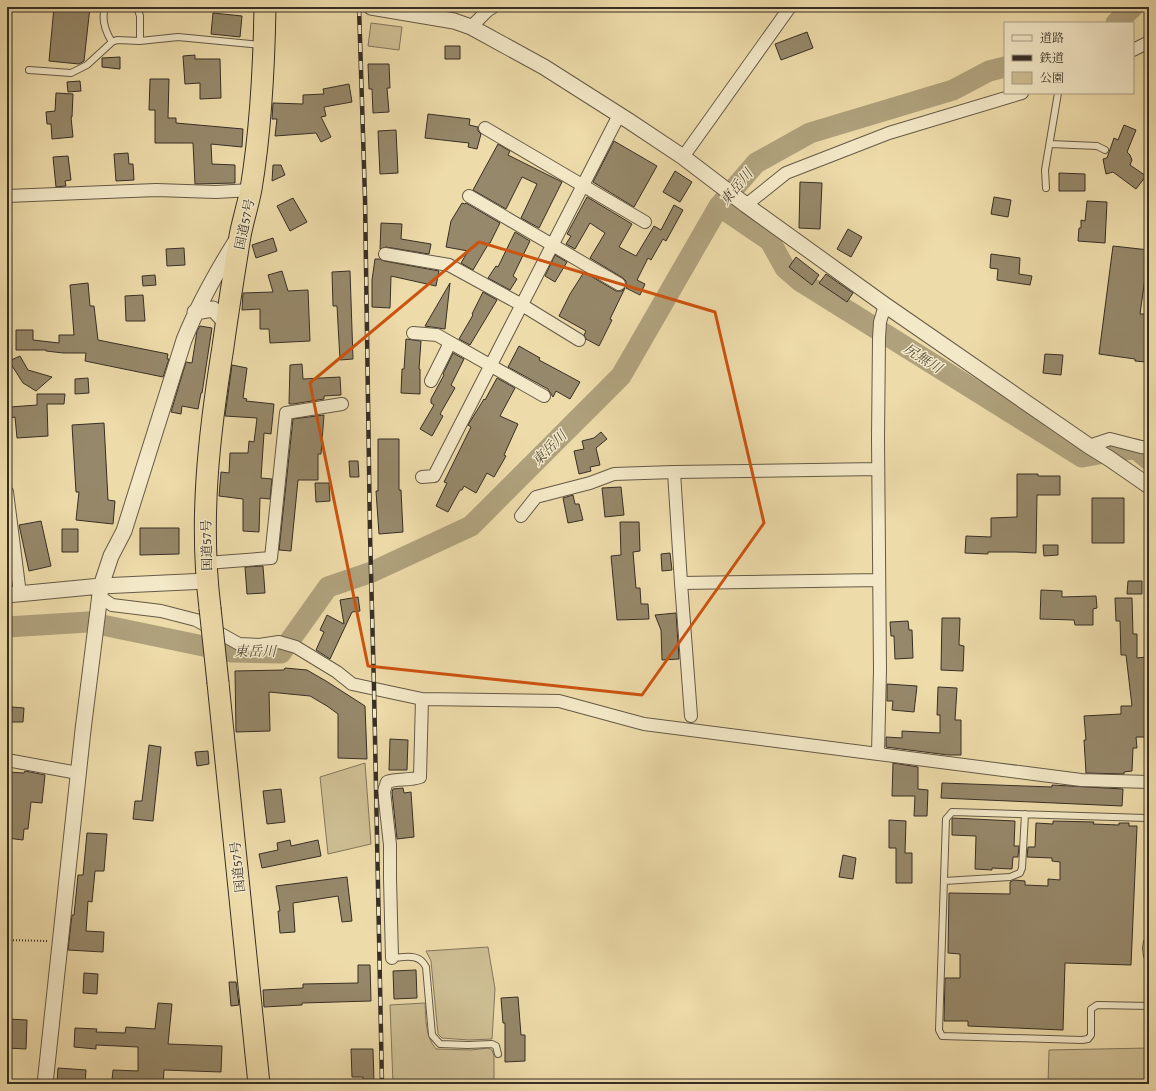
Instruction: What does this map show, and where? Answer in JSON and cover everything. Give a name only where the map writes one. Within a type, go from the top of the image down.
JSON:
[{"type":"highway","name":"国道57号","points":[[260,1084],[206,572],[206,491],[212,415],[241,234],[251,190],[257,150],[265,7]]},
{"type":"street","points":[[370,7],[454,21],[471,27],[544,67],[683,157],[744,203],[885,304],[1091,448],[1110,459],[1149,486]]},
{"type":"street","points":[[471,27],[487,10],[493,7]]},
{"type":"street","points":[[683,157],[790,7]]},
{"type":"street","points":[[1134,50],[1149,42]]},
{"type":"street","points":[[744,203],[786,173],[889,133],[1019,94]]},
{"type":"street","points":[[422,477],[434,476],[619,115]]},
{"type":"street","points":[[485,128],[583,184],[645,222]]},
{"type":"street","points":[[7,196],[156,190],[216,192],[251,190]]},
{"type":"street","points":[[469,196],[619,284]]},
{"type":"street","points":[[45,1084],[78,772],[100,596],[111,556],[124,531],[184,340],[195,312],[213,279],[241,234]]},
{"type":"street","points":[[385,254],[450,265],[522,305],[580,340]]},
{"type":"street","points":[[878,754],[879,338],[880,322],[885,304]]},
{"type":"street","points":[[195,312],[214,309],[226,323]]},
{"type":"street","points":[[413,333],[437,335],[544,396]]},
{"type":"street","points":[[431,381],[450,343]]},
{"type":"street","points":[[7,496],[14,594],[100,596],[271,558],[286,413],[342,404]]},
{"type":"street","points":[[1091,448],[1110,439],[1149,448]]},
{"type":"street","points":[[521,516],[536,497],[590,483],[614,474],[878,469]]},
{"type":"street","points":[[674,472],[691,716]]},
{"type":"street","points":[[681,583],[879,580]]},
{"type":"street","points":[[100,596],[112,605],[161,611],[196,620],[239,644],[259,645],[279,642],[296,647],[337,672],[352,684],[422,699],[559,701],[644,724],[1081,780],[1149,782]]},
{"type":"street","points":[[392,958],[390,845],[384,791],[387,782],[393,779],[420,777],[422,699]]},
{"type":"street","points":[[7,760],[78,772]]},
{"type":"lane","points":[[105,7],[105,31],[112,42]]},
{"type":"lane","points":[[137,7],[140,16],[140,40]]},
{"type":"lane","points":[[29,70],[71,73],[86,66],[112,42],[117,40],[178,37],[264,45]]},
{"type":"lane","points":[[1046,188],[1045,170],[1058,94]]},
{"type":"lane","points":[[1050,144],[1097,146],[1105,150]]},
{"type":"lane","points":[[1149,819],[952,812],[946,819],[939,1030],[942,1036],[1082,1040],[1088,1039],[1091,1035],[1091,1009],[1097,1005],[1149,1006]]},
{"type":"lane","points":[[944,881],[1010,877],[1020,873],[1022,868],[1025,814]]},
{"type":"lane","points":[[1149,940],[1146,948],[1147,956],[1149,957]]},
{"type":"lane","points":[[392,958],[418,957],[423,960],[426,967],[432,1035],[440,1044],[492,1044],[496,1046],[498,1054]]},
{"type":"path","points":[[7,940],[60,941]]},
{"type":"highlighted area","points":[[479,242],[715,312],[764,523],[642,695],[368,666],[310,383]]},
{"type":"green space","points":[[371,23],[402,27],[399,50],[368,46]]},
{"type":"green space","points":[[365,763],[371,844],[328,854],[320,777]]},
{"type":"green space","points":[[488,947],[495,989],[492,1039],[469,1040],[442,1038],[438,1034],[431,961],[426,951]]},
{"type":"green space","points":[[425,1003],[428,1033],[432,1044],[436,1049],[471,1050],[488,1048],[492,1050],[494,1056],[494,1084],[393,1084],[390,1005]]},
{"type":"green space","points":[[1149,1048],[1149,1084],[1048,1084],[1049,1050]]},
{"type":"building","points":[[54,7],[90,7],[84,61],[79,64],[49,61]]},
{"type":"building","points":[[213,13],[242,16],[240,37],[211,34]]},
{"type":"building","points":[[807,32],[813,48],[781,60],[775,44]]},
{"type":"building","points":[[445,46],[460,46],[460,59],[445,59]]},
{"type":"building","points":[[195,55],[195,59],[220,59],[221,98],[200,99],[200,83],[185,84],[183,56]]},
{"type":"building","points":[[120,57],[120,69],[102,67],[102,58]]},
{"type":"building","points":[[368,64],[389,64],[390,88],[387,88],[389,112],[373,113],[372,89],[369,89]]},
{"type":"building","points":[[150,79],[169,79],[168,118],[176,118],[176,123],[243,129],[242,147],[211,144],[212,164],[235,165],[235,183],[195,184],[193,143],[155,143],[155,110],[149,110]]},
{"type":"building","points":[[80,81],[81,91],[68,92],[67,82]]},
{"type":"building","points":[[349,84],[352,102],[324,107],[326,116],[321,117],[331,137],[321,142],[316,133],[275,136],[277,119],[272,119],[273,103],[303,104],[303,95],[324,94],[323,89]]},
{"type":"building","points":[[56,93],[73,94],[71,117],[73,137],[52,139],[51,124],[47,124],[46,112],[55,111]]},
{"type":"building","points":[[428,114],[470,119],[469,125],[478,127],[478,131],[481,134],[477,149],[468,147],[469,143],[425,138]]},
{"type":"building","points":[[1124,125],[1136,130],[1127,152],[1132,160],[1130,165],[1146,176],[1136,189],[1113,172],[1106,174],[1103,159],[1107,158],[1114,138],[1118,140]]},
{"type":"building","points":[[396,130],[398,173],[380,174],[378,131]]},
{"type":"building","points":[[614,141],[657,166],[634,207],[593,182]]},
{"type":"building","points":[[498,144],[510,151],[508,155],[562,182],[539,228],[521,218],[537,184],[522,177],[506,209],[473,190]]},
{"type":"building","points":[[128,153],[129,164],[133,164],[134,180],[116,181],[114,154]]},
{"type":"building","points":[[68,156],[71,180],[65,181],[66,186],[56,187],[53,157]]},
{"type":"building","points":[[273,165],[281,165],[285,175],[272,181]]},
{"type":"building","points":[[675,171],[692,182],[680,202],[663,192]]},
{"type":"building","points":[[1059,173],[1085,174],[1085,191],[1059,191]]},
{"type":"building","points":[[800,182],[822,183],[820,229],[799,228]]},
{"type":"building","points":[[587,197],[632,224],[619,247],[636,256],[654,226],[661,230],[674,205],[683,210],[666,241],[663,239],[651,260],[648,258],[637,280],[645,284],[640,295],[626,288],[626,281],[623,278],[590,258],[605,233],[590,223],[575,249],[566,244],[571,236],[567,234]]},
{"type":"building","points":[[994,197],[1011,200],[1008,217],[991,214]]},
{"type":"building","points":[[293,198],[307,222],[290,231],[277,206]]},
{"type":"building","points":[[1087,201],[1107,202],[1105,243],[1078,241],[1081,220],[1085,221]]},
{"type":"building","points":[[462,203],[466,203],[500,223],[490,243],[473,270],[461,263],[468,251],[446,247],[451,221]]},
{"type":"building","points":[[381,223],[402,224],[401,239],[431,244],[429,254],[386,247],[380,249]]},
{"type":"building","points":[[848,229],[862,237],[851,257],[837,249]]},
{"type":"building","points":[[515,232],[530,241],[513,276],[517,279],[510,290],[488,278],[496,266],[498,267]]},
{"type":"building","points":[[273,238],[277,251],[256,258],[252,245]]},
{"type":"building","points":[[1113,246],[1149,250],[1140,314],[1149,314],[1149,351],[1146,362],[1099,354]]},
{"type":"building","points":[[184,248],[185,265],[167,266],[166,249]]},
{"type":"building","points":[[991,254],[1020,258],[1019,274],[1032,276],[1030,285],[997,280],[998,269],[990,268]]},
{"type":"building","points":[[555,255],[567,262],[555,282],[545,276]]},
{"type":"building","points":[[796,257],[819,275],[812,285],[789,267]]},
{"type":"building","points":[[375,259],[439,271],[436,286],[391,276],[390,308],[372,307],[372,280]]},
{"type":"building","points":[[282,271],[288,291],[308,290],[310,341],[270,343],[269,329],[260,329],[260,309],[242,310],[243,293],[273,292],[268,275]]},
{"type":"building","points":[[350,271],[353,359],[340,360],[337,306],[333,306],[332,272]]},
{"type":"building","points":[[584,272],[616,291],[622,291],[625,288],[610,319],[612,320],[599,346],[586,339],[584,335],[586,331],[559,316],[570,294]]},
{"type":"building","points":[[826,274],[853,293],[847,302],[819,283]]},
{"type":"building","points":[[155,275],[156,285],[143,286],[142,276]]},
{"type":"building","points":[[88,283],[90,306],[94,306],[98,340],[168,354],[167,359],[169,359],[163,377],[85,361],[86,353],[63,353],[46,350],[16,350],[16,330],[33,330],[33,340],[59,343],[59,335],[74,335],[70,285]]},
{"type":"building","points":[[450,283],[445,329],[425,326]]},
{"type":"building","points":[[483,292],[497,300],[470,345],[459,339],[473,315],[472,314]]},
{"type":"building","points":[[143,295],[145,321],[126,321],[125,296]]},
{"type":"building","points":[[200,326],[212,328],[202,393],[198,409],[182,406],[181,414],[171,412],[186,362],[192,363],[197,331]]},
{"type":"building","points":[[406,339],[421,341],[419,369],[420,394],[401,393],[402,369],[404,369]]},
{"type":"building","points":[[519,346],[540,358],[539,360],[580,382],[570,399],[556,391],[553,397],[548,389],[508,367]]},
{"type":"building","points":[[453,353],[464,359],[451,385],[455,388],[440,414],[443,416],[432,436],[420,429],[434,405],[431,403],[431,399],[444,375],[443,374]]},
{"type":"building","points":[[1045,354],[1063,355],[1061,375],[1043,373]]},
{"type":"building","points":[[20,356],[28,370],[52,377],[36,391],[23,383],[9,361]]},
{"type":"building","points":[[302,364],[303,379],[340,377],[341,395],[324,396],[324,399],[289,404],[290,365]]},
{"type":"building","points":[[232,365],[247,368],[243,398],[247,399],[246,401],[274,404],[271,434],[264,433],[261,478],[272,479],[270,499],[260,498],[259,532],[243,531],[243,499],[219,496],[221,472],[229,473],[230,453],[248,453],[249,441],[254,442],[257,418],[225,416]]},
{"type":"building","points":[[88,378],[89,393],[75,394],[75,379]]},
{"type":"building","points":[[497,378],[515,388],[500,416],[518,424],[504,455],[506,456],[494,477],[487,473],[476,493],[464,486],[462,490],[460,490],[448,512],[436,506],[447,483],[444,482],[471,427],[468,425],[484,399],[485,400]]},
{"type":"building","points":[[37,394],[65,394],[64,404],[47,404],[48,436],[17,438],[15,417],[11,418],[10,407],[37,405]]},
{"type":"building","points":[[324,415],[321,454],[318,454],[318,480],[298,480],[291,551],[279,550],[293,419]]},
{"type":"building","points":[[104,423],[108,500],[115,501],[113,524],[76,520],[79,492],[76,492],[72,425]]},
{"type":"building","points":[[601,432],[607,439],[596,448],[600,465],[590,467],[591,471],[579,474],[574,451],[584,449],[582,441],[594,438]]},
{"type":"building","points":[[378,439],[399,439],[399,490],[401,490],[403,532],[379,534],[376,491],[378,491]]},
{"type":"building","points":[[349,461],[358,461],[359,477],[350,477]]},
{"type":"building","points":[[1017,474],[1060,476],[1060,495],[1037,495],[1036,553],[965,553],[966,536],[991,537],[991,518],[1017,517]]},
{"type":"building","points":[[315,483],[329,483],[330,501],[316,502]]},
{"type":"building","points":[[621,487],[624,515],[605,517],[602,488]]},
{"type":"building","points":[[573,495],[575,504],[579,504],[583,520],[568,523],[563,498]]},
{"type":"building","points":[[1092,498],[1124,498],[1124,543],[1092,543]]},
{"type":"building","points":[[41,521],[51,566],[29,571],[19,525]]},
{"type":"building","points":[[620,522],[639,522],[640,551],[633,552],[636,588],[640,588],[641,604],[648,604],[649,619],[617,620],[611,556],[621,555]]},
{"type":"building","points":[[140,528],[179,528],[179,554],[140,555]]},
{"type":"building","points":[[62,529],[78,529],[78,552],[62,552]]},
{"type":"building","points":[[1043,545],[1058,545],[1058,555],[1044,556]]},
{"type":"building","points":[[670,553],[672,570],[662,571],[661,554]]},
{"type":"building","points":[[263,566],[265,593],[247,594],[245,567]]},
{"type":"building","points":[[1128,581],[1142,581],[1142,594],[1127,594]]},
{"type":"building","points":[[1041,590],[1062,591],[1062,597],[1096,596],[1097,608],[1093,609],[1093,625],[1075,625],[1074,620],[1040,619]]},
{"type":"building","points":[[358,597],[360,611],[352,612],[330,659],[316,650],[324,632],[320,630],[327,615],[344,624],[340,600]]},
{"type":"building","points":[[1115,598],[1132,598],[1133,634],[1137,634],[1137,658],[1146,657],[1149,684],[1149,716],[1147,716],[1147,737],[1136,737],[1137,748],[1133,748],[1132,771],[1124,772],[1124,774],[1086,773],[1084,716],[1121,714],[1121,706],[1132,706],[1126,655],[1121,655],[1120,621],[1116,621]]},
{"type":"building","points":[[676,613],[679,659],[662,660],[661,630],[655,615]]},
{"type":"building","points":[[942,618],[960,618],[959,645],[964,646],[963,671],[941,670]]},
{"type":"building","points":[[908,621],[909,630],[912,630],[913,658],[895,659],[894,636],[891,636],[890,622]]},
{"type":"building","points":[[285,668],[307,670],[365,706],[367,759],[338,758],[338,714],[310,696],[269,692],[270,731],[236,732],[235,671],[284,670]]},
{"type":"building","points":[[887,684],[917,686],[914,712],[892,710],[893,701],[887,701]]},
{"type":"building","points":[[938,687],[957,688],[955,720],[961,720],[961,755],[948,755],[886,747],[886,737],[902,738],[902,731],[940,733],[940,715],[937,715]]},
{"type":"building","points":[[12,707],[24,708],[23,722],[11,722]]},
{"type":"building","points":[[390,739],[408,740],[407,770],[389,770]]},
{"type":"building","points":[[149,745],[161,747],[153,821],[133,819],[135,801],[142,801]]},
{"type":"building","points":[[208,751],[209,764],[197,766],[195,752]]},
{"type":"building","points":[[893,763],[918,767],[918,789],[928,790],[927,816],[914,816],[915,796],[892,796]]},
{"type":"building","points":[[25,771],[45,775],[42,803],[31,802],[28,829],[24,829],[23,840],[7,838],[9,799],[7,799],[7,772],[24,773]]},
{"type":"building","points":[[942,783],[1052,787],[1052,785],[1123,789],[1122,806],[941,798]]},
{"type":"building","points":[[403,788],[404,793],[411,792],[414,837],[397,839],[392,792],[393,789]]},
{"type":"building","points":[[281,789],[285,822],[267,824],[263,791]]},
{"type":"building","points":[[952,818],[1015,821],[1014,846],[1019,846],[1018,857],[1013,857],[1012,869],[975,869],[976,836],[952,835]]},
{"type":"building","points":[[889,820],[906,821],[905,853],[912,853],[912,883],[896,883],[896,848],[889,848]]},
{"type":"building","points":[[1053,821],[1094,822],[1093,824],[1119,825],[1119,823],[1129,823],[1129,826],[1137,826],[1131,965],[1065,963],[1063,1030],[968,1026],[968,1021],[944,1021],[945,978],[960,978],[960,954],[948,953],[949,893],[1010,894],[1010,882],[1014,880],[1025,881],[1025,885],[1048,886],[1048,879],[1060,880],[1060,862],[1052,861],[1052,858],[1027,857],[1028,847],[1035,847],[1036,823],[1053,824]]},
{"type":"building","points":[[87,833],[107,834],[104,871],[95,871],[92,902],[88,901],[86,931],[104,932],[103,952],[68,950],[72,915],[74,915],[78,875],[83,875]]},
{"type":"building","points":[[290,840],[291,846],[318,840],[321,856],[262,868],[259,854],[278,850],[277,843]]},
{"type":"building","points":[[843,855],[856,858],[853,879],[839,877]]},
{"type":"building","points":[[347,877],[352,921],[342,922],[338,896],[293,903],[295,932],[280,933],[278,911],[280,911],[276,886]]},
{"type":"building","points":[[358,965],[370,965],[371,1001],[302,1003],[302,1005],[264,1007],[263,990],[303,988],[303,984],[358,983]]},
{"type":"building","points":[[416,970],[417,998],[394,999],[393,971]]},
{"type":"building","points":[[84,973],[98,974],[97,994],[83,993]]},
{"type":"building","points":[[229,982],[236,982],[239,1005],[231,1006]]},
{"type":"building","points":[[518,997],[521,1035],[525,1035],[525,1061],[505,1062],[505,1023],[503,1023],[501,998]]},
{"type":"building","points":[[158,1003],[172,1004],[168,1044],[222,1046],[221,1072],[164,1070],[163,1084],[138,1084],[138,1081],[112,1080],[113,1070],[138,1071],[138,1047],[96,1045],[96,1049],[74,1047],[75,1028],[97,1029],[96,1032],[125,1033],[126,1027],[155,1029]]},
{"type":"building","points":[[8,1019],[27,1020],[26,1049],[7,1048]]},
{"type":"building","points":[[351,1049],[373,1049],[374,1083],[363,1083],[363,1077],[352,1077]]},
{"type":"building","points":[[58,1068],[86,1070],[85,1084],[57,1083]]},
{"type":"waterway","name":"東岳川","points":[[1117,22],[1133,7]]},
{"type":"waterway","name":"東岳川","points":[[7,627],[88,622],[232,652],[281,653],[328,587],[372,572],[471,526],[621,376],[719,206],[756,163],[810,133],[953,90],[989,71],[1004,67]]},
{"type":"waterway","name":"尻無川","points":[[719,206],[770,241],[785,268],[800,281],[1082,457],[1121,450],[1136,449],[1149,460]]},
{"type":"railway","points":[[359,7],[365,198],[370,534],[382,1084]]}]
